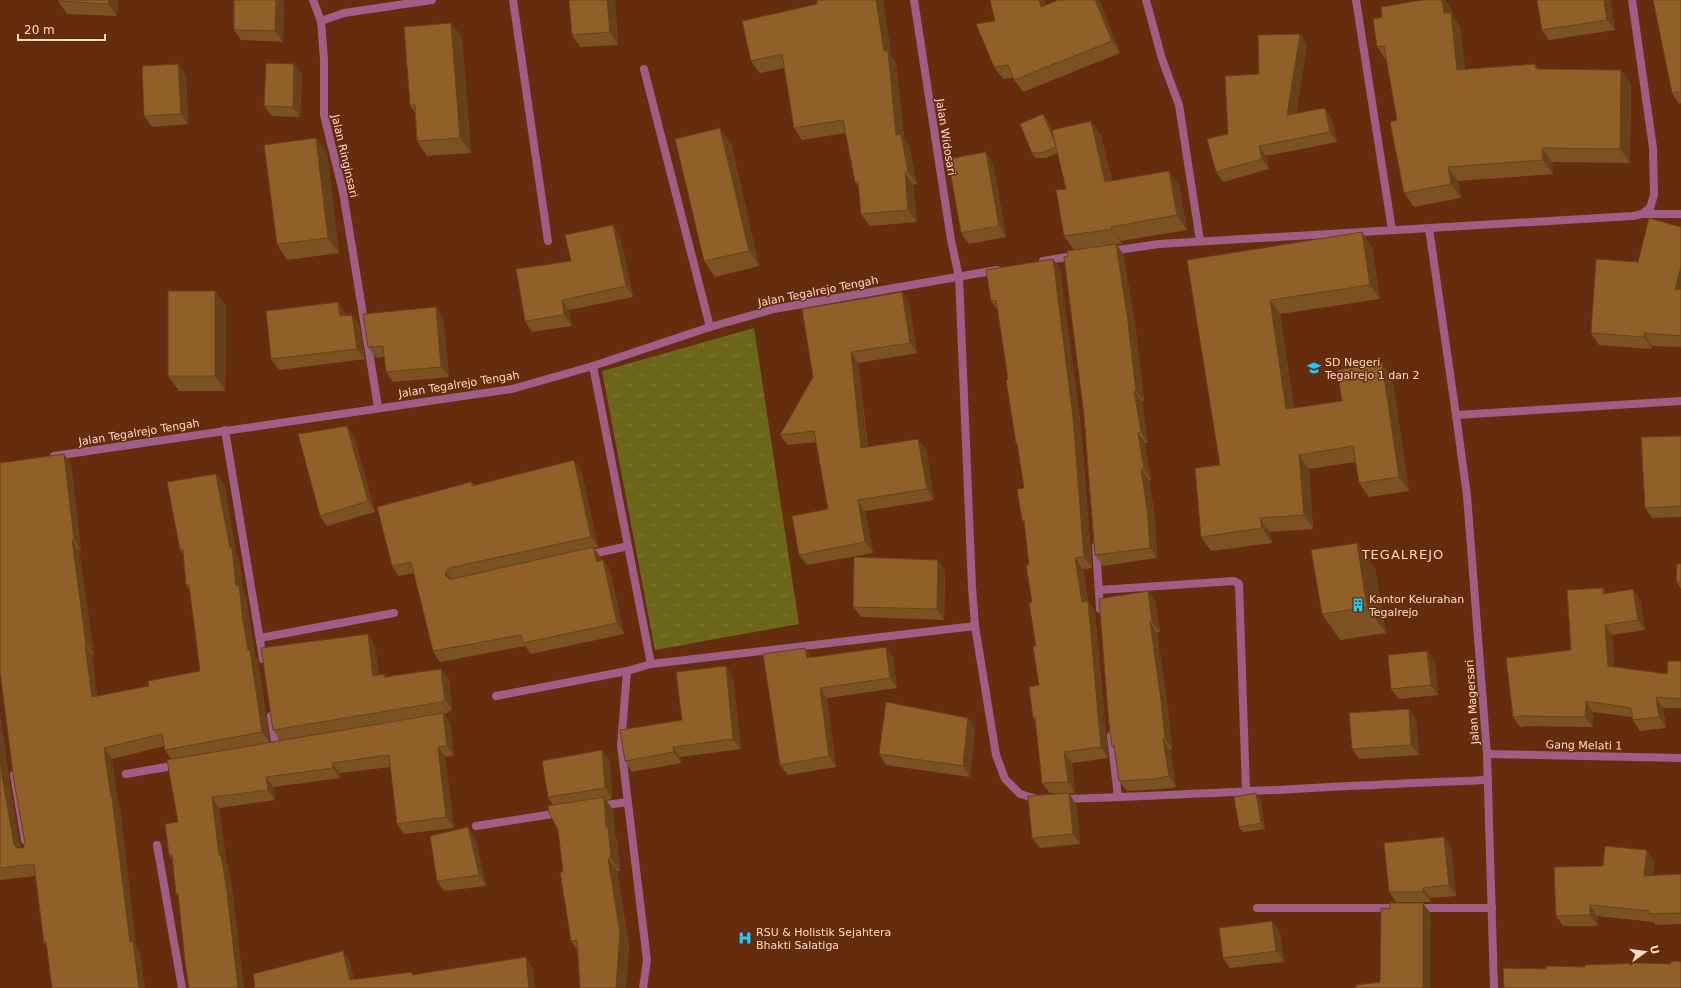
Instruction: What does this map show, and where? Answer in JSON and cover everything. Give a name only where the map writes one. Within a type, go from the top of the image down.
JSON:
[{"type":"street","name":"Jalan Ringinsari","points":[[313,0],[321,21],[324,60],[324,115],[343,192],[378,407]]},
{"type":"street","points":[[321,21],[344,13],[432,0]]},
{"type":"street","points":[[513,0],[548,241]]},
{"type":"street","name":"Jalan Widosari","points":[[914,0],[951,240],[959,277],[972,588],[975,626],[996,755],[1005,778],[1020,794],[1037,799],[1044,799]]},
{"type":"street","points":[[1146,0],[1162,59],[1179,105],[1200,241]]},
{"type":"street","points":[[1356,0],[1392,230]]},
{"type":"street","points":[[1632,0],[1653,148],[1654,195],[1650,208],[1642,214]]},
{"type":"street","points":[[644,69],[710,327]]},
{"type":"street","points":[[1100,252],[1159,244],[1200,241],[1633,216],[1642,214],[1681,214]]},
{"type":"street","name":"Jalan Magersari","points":[[1429,228],[1467,496],[1487,754],[1492,908],[1498,973],[1494,988]]},
{"type":"street","points":[[1034,263],[1064,261],[1078,255]]},
{"type":"street","name":"Jalan Tegalrejo Tengah","points":[[44,457],[378,407],[512,389],[593,366],[710,327],[774,309],[1004,268]]},
{"type":"street","points":[[593,366],[651,664]]},
{"type":"street","points":[[1456,415],[1681,401]]},
{"type":"street","points":[[225,430],[264,669]]},
{"type":"street","points":[[1095,537],[1101,621]]},
{"type":"street","points":[[582,556],[628,546]]},
{"type":"street","points":[[1099,590],[1234,581],[1239,584],[1246,791]]},
{"type":"street","points":[[260,638],[394,613]]},
{"type":"street","points":[[496,696],[627,671],[651,664],[975,626]]},
{"type":"street","points":[[627,671],[621,745],[647,960],[643,988]]},
{"type":"street","points":[[270,708],[276,747]]},
{"type":"street","points":[[1110,728],[1118,797]]},
{"type":"street","name":"Gang Melati 1","points":[[1487,754],[1681,758]]},
{"type":"street","points":[[126,774],[186,763]]},
{"type":"street","points":[[13,769],[26,846]]},
{"type":"street","points":[[1058,799],[1488,780]]},
{"type":"street","points":[[590,808],[628,802]]},
{"type":"street","points":[[476,826],[567,812]]},
{"type":"street","points":[[157,845],[182,988]]},
{"type":"street","points":[[1257,908],[1492,908]]},
{"type":"green space","points":[[754,328],[799,624],[655,650],[602,371]]},
{"type":"building","points":[[58,0],[109,0],[108,4]]},
{"type":"building","points":[[234,0],[276,0],[275,31],[234,30]]},
{"type":"building","points":[[569,0],[607,0],[610,32],[572,35]]},
{"type":"building","points":[[817,0],[876,0],[884,51],[888,51],[896,135],[901,134],[908,172],[905,172],[908,210],[861,214],[858,182],[855,182],[843,120],[794,128],[782,54],[751,61],[742,21],[817,4]]},
{"type":"building","points":[[990,0],[1039,0],[1041,7],[1058,0],[1095,0],[1112,41],[1014,80],[1008,65],[994,67],[976,24],[995,21]]},
{"type":"building","points":[[1422,0],[1442,0],[1444,13],[1451,13],[1457,70],[1535,64],[1536,69],[1621,70],[1620,149],[1542,148],[1543,160],[1448,167],[1451,184],[1404,193],[1390,122],[1397,120],[1384,46],[1377,47],[1373,19],[1382,17],[1381,7]]},
{"type":"building","points":[[1537,0],[1604,0],[1607,20],[1542,30]]},
{"type":"building","points":[[1653,0],[1681,0],[1681,91],[1672,93]]},
{"type":"building","points":[[451,23],[460,138],[417,141],[415,105],[410,105],[404,27]]},
{"type":"building","points":[[1300,34],[1287,115],[1325,108],[1330,132],[1259,146],[1262,159],[1216,172],[1207,139],[1228,134],[1225,76],[1259,74],[1258,35]]},
{"type":"building","points":[[266,63],[294,64],[293,107],[264,106]]},
{"type":"building","points":[[178,64],[181,114],[144,116],[142,66]]},
{"type":"building","points":[[1043,114],[1056,147],[1041,153],[1032,153],[1020,124]]},
{"type":"building","points":[[1091,121],[1105,182],[1169,171],[1177,215],[1111,227],[1112,229],[1064,236],[1056,190],[1066,189],[1052,130]]},
{"type":"building","points":[[720,128],[749,251],[704,261],[675,139]]},
{"type":"building","points":[[316,138],[328,238],[277,244],[264,145]]},
{"type":"building","points":[[986,152],[999,226],[961,233],[948,159]]},
{"type":"building","points":[[1649,218],[1681,227],[1681,266],[1675,290],[1681,289],[1681,336],[1644,333],[1644,337],[1591,333],[1596,259],[1638,262]]},
{"type":"building","points":[[613,225],[626,286],[562,300],[564,315],[525,321],[516,269],[571,261],[565,235]]},
{"type":"building","points":[[1362,232],[1370,285],[1270,300],[1286,409],[1342,401],[1337,370],[1382,363],[1399,477],[1359,483],[1353,446],[1299,455],[1304,515],[1260,518],[1262,528],[1201,537],[1195,468],[1220,465],[1187,260]]},
{"type":"building","points":[[1116,244],[1127,314],[1136,391],[1134,391],[1141,432],[1138,433],[1144,469],[1141,470],[1147,508],[1150,548],[1095,555],[1084,416],[1064,257],[1068,256],[1067,251]]},
{"type":"building","points":[[1053,259],[1073,417],[1084,557],[1075,558],[1082,602],[1088,601],[1101,747],[1064,752],[1068,782],[1042,783],[1035,718],[1033,718],[1029,687],[1039,685],[1033,647],[1036,646],[1029,603],[1032,602],[1026,565],[1029,565],[1024,520],[1022,520],[1017,489],[1024,488],[1006,380],[1008,379],[996,300],[991,301],[986,270]]},
{"type":"building","points":[[168,291],[215,291],[215,376],[168,376]]},
{"type":"building","points":[[902,292],[910,343],[851,352],[861,448],[918,439],[927,489],[858,500],[865,542],[799,555],[792,516],[828,509],[814,431],[780,435],[813,377],[802,309]]},
{"type":"building","points":[[338,302],[340,316],[352,315],[357,349],[271,359],[266,311]]},
{"type":"building","points":[[436,307],[441,367],[386,372],[383,346],[368,347],[363,314]]},
{"type":"building","points":[[347,426],[368,501],[320,516],[298,434]]},
{"type":"building","points":[[1681,436],[1681,506],[1645,508],[1641,437]]},
{"type":"building","points":[[64,454],[74,540],[72,540],[92,697],[149,686],[148,681],[200,671],[189,585],[186,585],[183,550],[180,550],[167,482],[216,474],[230,548],[232,548],[236,586],[239,585],[243,621],[248,650],[250,650],[262,732],[165,750],[162,734],[104,748],[112,797],[130,942],[133,941],[139,988],[52,988],[46,942],[44,943],[34,864],[0,868],[0,758],[14,844],[17,848],[23,848],[25,843],[14,781],[0,672],[0,463]]},
{"type":"building","points":[[574,460],[591,537],[449,568],[445,575],[449,579],[452,579],[593,547],[597,562],[603,560],[617,623],[523,643],[521,635],[433,651],[411,562],[392,566],[377,507],[471,482],[472,486]]},
{"type":"building","points":[[1357,543],[1367,607],[1322,614],[1311,550]]},
{"type":"building","points":[[854,557],[938,560],[937,609],[853,607]]},
{"type":"building","points":[[1677,564],[1681,564],[1681,582],[1676,581]]},
{"type":"building","points":[[1603,588],[1603,594],[1633,589],[1638,620],[1605,625],[1608,666],[1667,674],[1668,661],[1681,661],[1681,699],[1656,697],[1659,717],[1633,720],[1631,708],[1586,701],[1585,717],[1513,717],[1506,658],[1571,650],[1567,590]]},
{"type":"building","points":[[1148,591],[1152,622],[1150,622],[1165,739],[1163,739],[1169,776],[1155,779],[1119,781],[1114,746],[1112,746],[1109,725],[1099,599]]},
{"type":"building","points":[[368,634],[373,676],[384,674],[384,677],[441,669],[445,700],[442,700],[442,702],[273,730],[261,648]]},
{"type":"building","points":[[886,647],[890,678],[820,688],[829,756],[780,765],[763,654],[805,648],[807,658]]},
{"type":"building","points":[[1427,651],[1431,685],[1391,689],[1388,655]]},
{"type":"building","points":[[726,666],[733,739],[673,747],[674,752],[625,761],[620,730],[682,720],[676,672]]},
{"type":"building","points":[[886,702],[968,718],[963,766],[879,754]]},
{"type":"building","points":[[1409,709],[1411,745],[1352,749],[1349,713]]},
{"type":"building","points":[[443,713],[447,746],[438,747],[446,817],[397,824],[389,755],[332,763],[333,768],[266,777],[268,790],[212,797],[219,855],[221,855],[227,891],[238,988],[189,988],[178,893],[176,894],[172,855],[169,855],[165,824],[178,822],[167,760]]},
{"type":"building","points":[[602,750],[605,788],[548,797],[542,761]]},
{"type":"building","points":[[1069,793],[1073,834],[1032,838],[1028,796]]},
{"type":"building","points":[[1256,793],[1261,823],[1239,827],[1234,797]]},
{"type":"building","points":[[604,797],[606,827],[608,827],[611,858],[608,858],[620,933],[616,988],[580,988],[577,940],[571,941],[560,872],[563,872],[558,830],[549,813],[548,806]]},
{"type":"building","points":[[468,827],[479,875],[437,881],[430,836]]},
{"type":"building","points":[[1444,837],[1449,885],[1423,888],[1423,892],[1389,892],[1384,843]]},
{"type":"building","points":[[1605,846],[1647,850],[1644,876],[1681,874],[1681,913],[1649,914],[1649,911],[1590,905],[1590,915],[1556,916],[1554,867],[1603,866]]},
{"type":"building","points":[[1390,903],[1423,903],[1423,988],[1356,988],[1356,985],[1380,982],[1381,908],[1390,909]]},
{"type":"building","points":[[1272,921],[1276,951],[1223,958],[1219,928]]},
{"type":"building","points":[[343,951],[350,980],[412,972],[412,975],[526,957],[529,988],[255,988],[253,974]]},
{"type":"building","points":[[1670,962],[1681,962],[1681,988],[1504,988],[1503,968],[1546,969],[1546,966],[1585,967],[1585,965],[1641,963],[1671,964]]},
{"type":"place","name":"SD Negeri Tegalrejo 1 dan 2","points":[[1314,368]]},
{"type":"place","name":"Kantor Kelurahan Tegalrejo","points":[[1358,605]]},
{"type":"place","name":"RSU & Holistik Sejahtera Bhakti Salatiga","points":[[745,938]]},
{"type":"district","name":"TEGALREJO","points":[[1403,554]]}]
